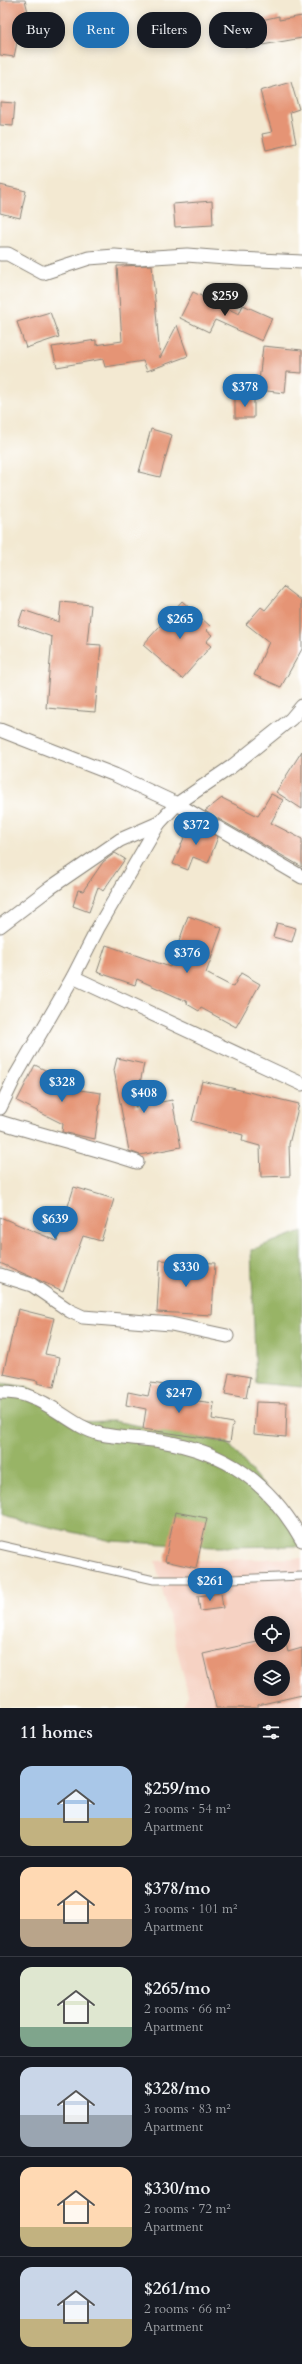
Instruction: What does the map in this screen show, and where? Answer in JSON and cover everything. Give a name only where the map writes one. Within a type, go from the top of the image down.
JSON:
[{"type":"street","points":[[0,254],[8,254],[43,274],[89,258],[115,256],[138,258],[187,254],[302,262]]},
{"type":"street","points":[[0,1108],[15,1077],[73,977],[122,884],[159,823],[177,804],[231,767],[291,719],[302,706]]},
{"type":"street","points":[[0,730],[115,774],[177,804],[302,877]]},
{"type":"street","points":[[0,926],[50,888],[120,840],[159,823]]},
{"type":"street","points":[[73,977],[302,1084]]},
{"type":"street","points":[[0,1122],[43,1136],[89,1146],[137,1162]]},
{"type":"street","points":[[0,1275],[32,1285],[70,1311],[83,1317],[171,1324],[227,1336]]},
{"type":"street","points":[[0,1392],[30,1396],[77,1424],[100,1434],[162,1442],[206,1452],[237,1467],[264,1489],[302,1540]]},
{"type":"lane","points":[[0,1545],[154,1580],[208,1580],[302,1576]]},
{"type":"shaded area","points":[[302,1558],[302,1708],[182,1708],[188,1694],[155,1561]]},
{"type":"green space","points":[[302,1231],[302,1387],[256,1383],[251,1250]]},
{"type":"green space","points":[[0,1383],[28,1387],[69,1422],[114,1421],[228,1443],[273,1497],[301,1546],[213,1547],[112,1541],[0,1516]]},
{"type":"building","points":[[0,0],[25,0],[28,12],[12,12],[12,48],[16,48],[14,57],[0,55]]},
{"type":"building","points":[[279,16],[279,20],[302,16],[302,38],[267,44],[267,19]]},
{"type":"building","points":[[291,82],[299,109],[290,112],[296,143],[266,150],[262,134],[272,132],[260,91]]},
{"type":"building","points":[[0,102],[15,103],[13,126],[0,125]]},
{"type":"building","points":[[0,185],[26,191],[20,218],[0,213]]},
{"type":"building","points":[[212,201],[213,225],[175,227],[173,204]]},
{"type":"building","points":[[152,265],[160,358],[177,325],[188,356],[147,371],[143,361],[105,367],[103,359],[57,367],[52,347],[96,340],[96,345],[122,341],[117,266]]},
{"type":"building","points":[[193,292],[239,314],[243,305],[272,318],[262,341],[215,320],[209,332],[180,318]]},
{"type":"building","points":[[50,312],[59,337],[26,348],[17,322]]},
{"type":"building","points":[[263,346],[302,350],[302,373],[287,372],[285,393],[258,390]]},
{"type":"building","points":[[254,397],[254,418],[235,418],[235,398]]},
{"type":"building","points":[[151,429],[172,435],[160,477],[139,472]]},
{"type":"building","points":[[284,587],[302,601],[302,649],[281,687],[254,675],[269,642],[246,624],[261,607],[265,610]]},
{"type":"building","points":[[182,601],[210,626],[206,630],[212,635],[206,642],[211,646],[182,679],[143,645]]},
{"type":"building","points":[[61,602],[91,605],[87,644],[101,645],[95,712],[46,708],[52,637],[18,625],[23,610],[59,622]]},
{"type":"building","points":[[302,751],[302,809],[276,792]]},
{"type":"building","points":[[271,794],[283,800],[271,823],[302,839],[302,867],[205,811],[222,798],[258,816]]},
{"type":"building","points":[[191,821],[218,837],[208,863],[193,857],[188,870],[173,864]]},
{"type":"building","points":[[115,853],[125,859],[103,891],[98,887],[89,912],[73,906],[78,890],[83,891],[103,862]]},
{"type":"building","points":[[188,916],[222,928],[206,973],[233,987],[241,973],[260,984],[236,1027],[201,1008],[199,1011],[187,1004],[188,1002],[137,979],[135,985],[97,972],[106,945],[170,967]]},
{"type":"building","points":[[277,923],[296,928],[292,942],[273,937]]},
{"type":"building","points":[[117,1058],[144,1064],[135,1107],[172,1100],[181,1147],[140,1155],[129,1151],[114,1070]]},
{"type":"building","points":[[35,1065],[69,1082],[66,1088],[101,1093],[95,1139],[62,1132],[63,1124],[17,1101]]},
{"type":"building","points":[[202,1081],[299,1104],[289,1144],[290,1176],[261,1177],[260,1146],[242,1141],[243,1135],[192,1121]]},
{"type":"building","points":[[74,1187],[114,1199],[101,1241],[83,1236],[63,1291],[0,1263],[0,1217],[57,1241]]},
{"type":"building","points":[[160,1260],[215,1263],[212,1315],[157,1312]]},
{"type":"building","points":[[18,1309],[54,1318],[45,1354],[60,1357],[54,1387],[37,1383],[38,1381],[3,1374]]},
{"type":"building","points":[[229,1373],[250,1377],[246,1398],[225,1394]]},
{"type":"building","points":[[151,1383],[192,1389],[190,1400],[214,1403],[212,1419],[233,1423],[230,1442],[143,1429],[146,1409],[126,1405],[128,1392],[148,1396]]},
{"type":"building","points":[[256,1402],[287,1403],[286,1437],[254,1434]]},
{"type":"building","points":[[175,1512],[207,1518],[196,1568],[165,1561]]},
{"type":"building","points":[[221,1593],[223,1608],[200,1611],[198,1596]]},
{"type":"building","points":[[254,1643],[254,1652],[290,1652],[302,1648],[302,1695],[258,1705],[258,1708],[216,1708],[203,1654]]}]
